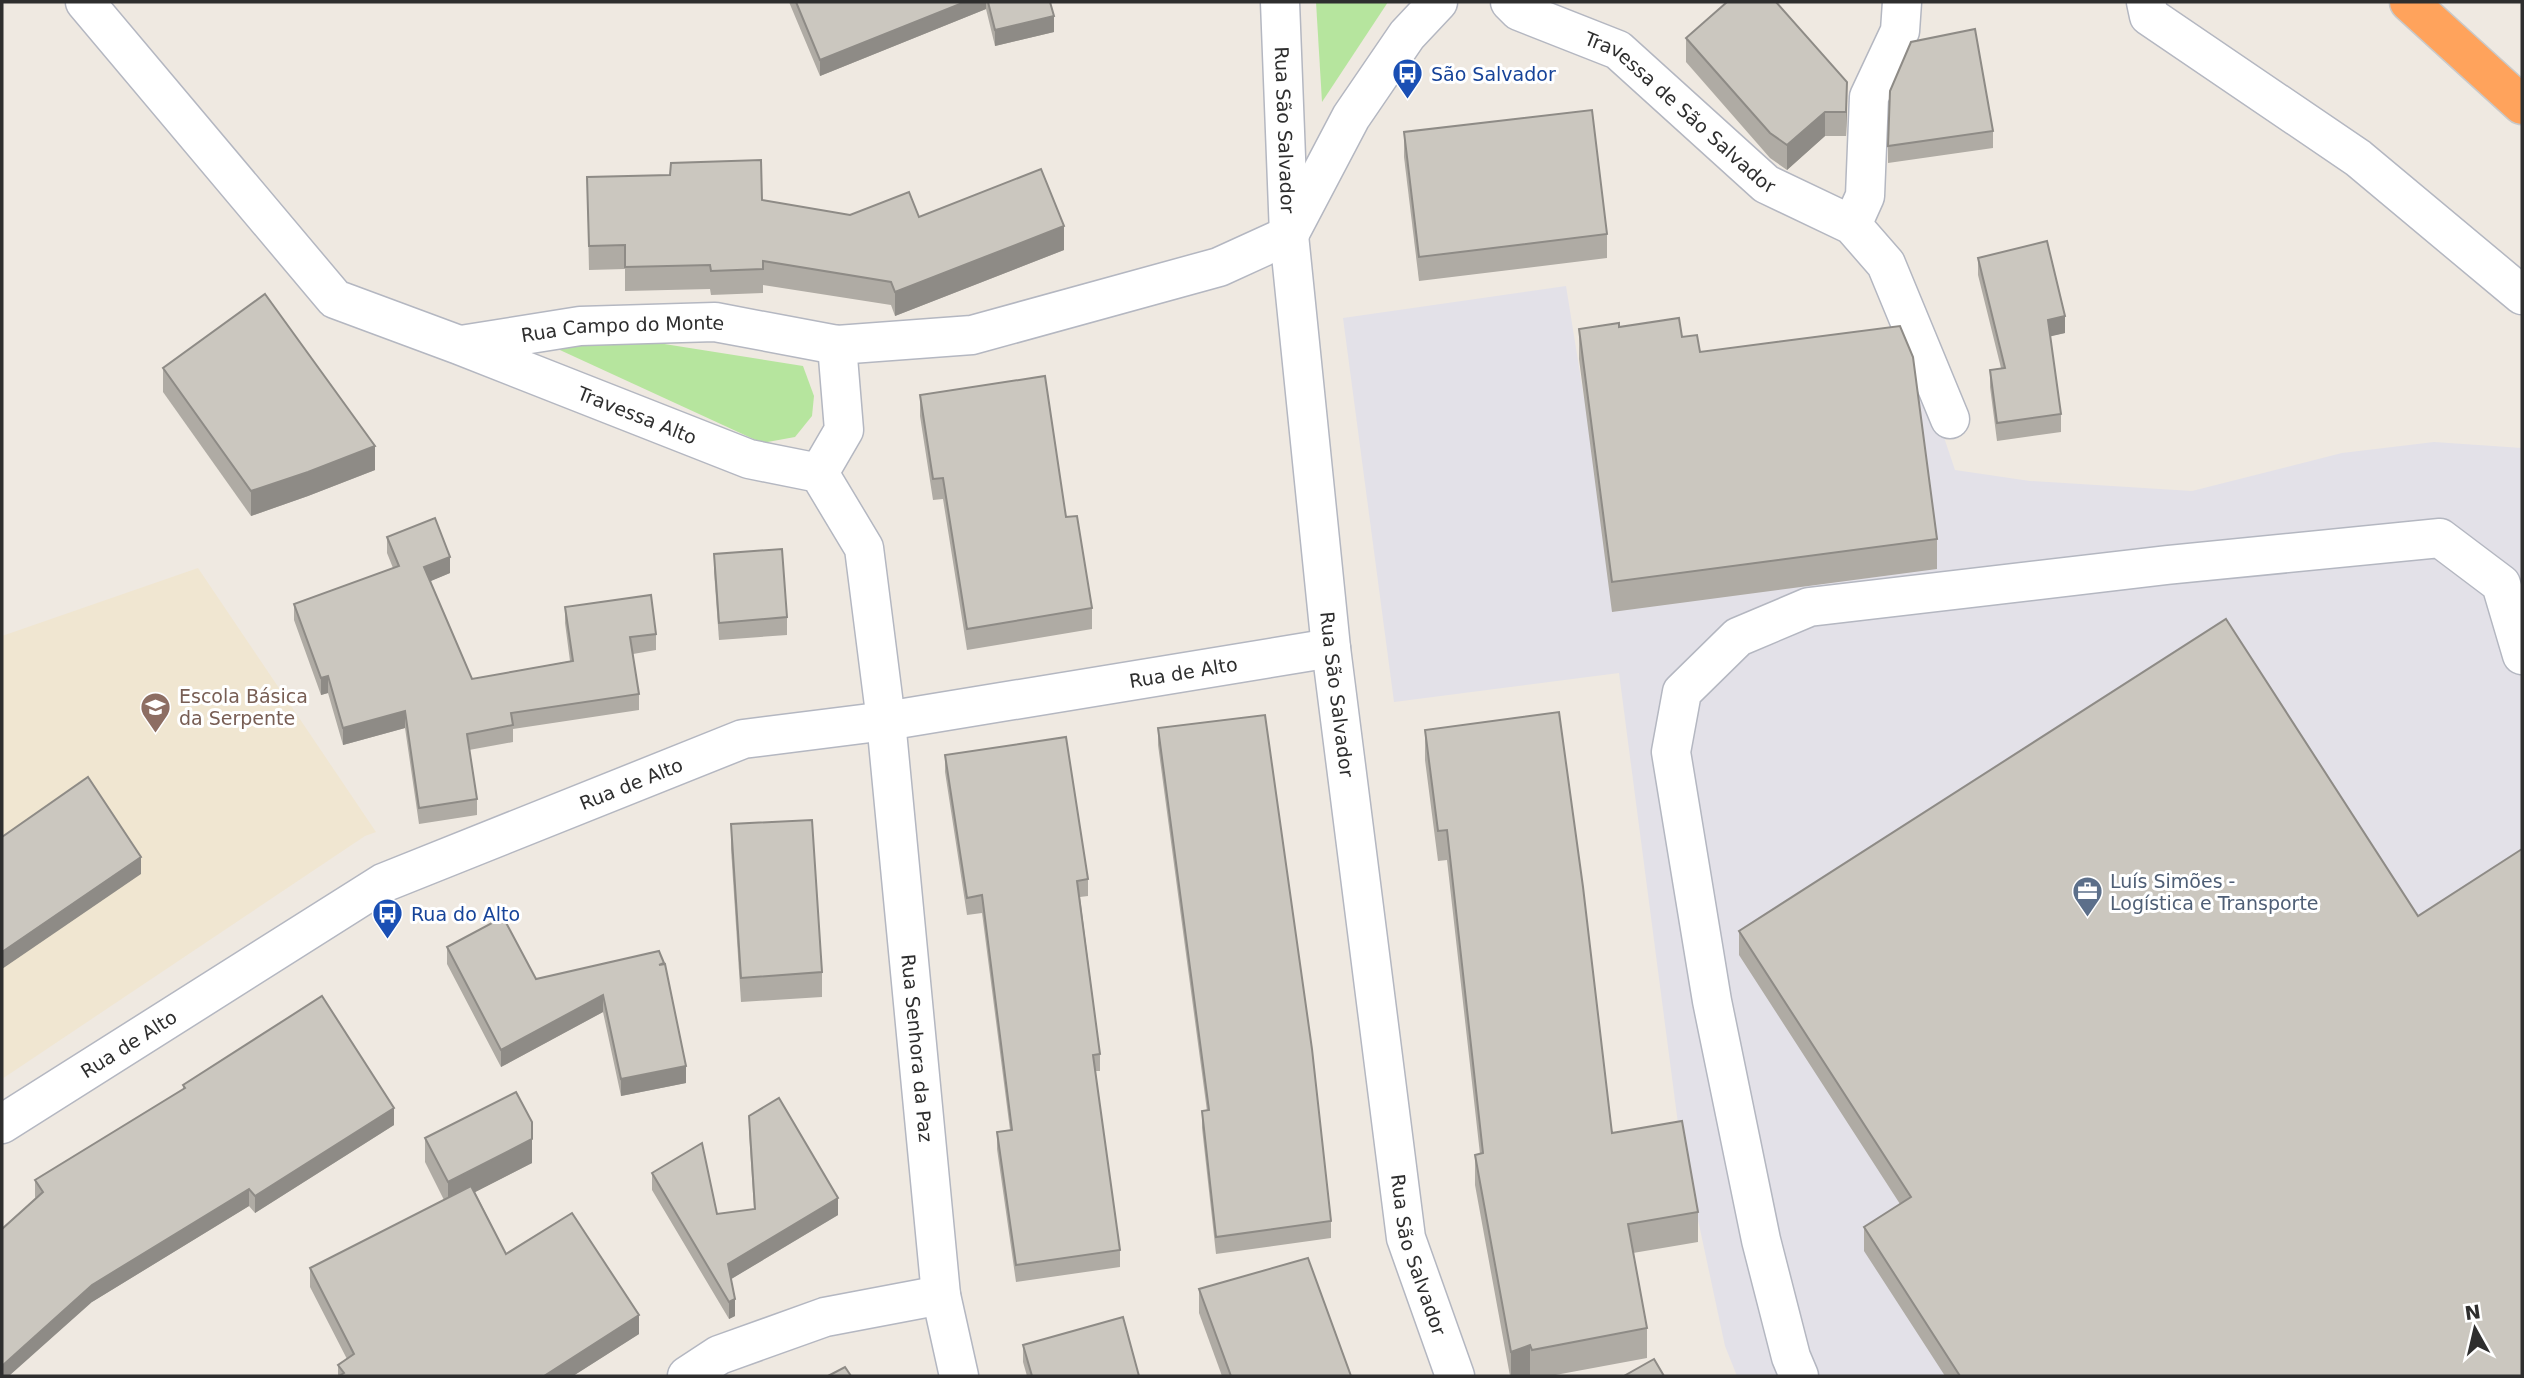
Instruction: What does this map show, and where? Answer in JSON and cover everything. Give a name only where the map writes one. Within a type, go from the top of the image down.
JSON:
[{"type":"highway","points":[[2409,2],[2522,105]]},
{"type":"street","name":"Rua Campo do Monte","points":[[85,2],[334,299],[459,345],[580,326],[715,322],[837,345],[972,335],[1219,267],[1289,234]]},
{"type":"street","name":"Rua São Salvador","points":[[1280,2],[1289,234],[1331,648],[1406,1238],[1455,1376]]},
{"type":"street","points":[[1289,234],[1351,117],[1408,35],[1438,2]]},
{"type":"street","name":"Travessa de São Salvador","points":[[1510,2],[1519,11],[1618,50],[1766,184],[1852,225],[1886,264],[1950,419]]},
{"type":"street","points":[[1852,225],[1865,196],[1869,97],[1900,31],[1902,2]]},
{"type":"street","points":[[2146,2],[2149,16],[2358,158],[2522,295]]},
{"type":"street","name":"Travessa Alto","points":[[459,345],[749,459],[819,473]]},
{"type":"street","points":[[837,345],[844,430],[819,473],[864,548],[886,721]]},
{"type":"street","points":[[1799,1376],[1791,1357],[1761,1241],[1712,1001],[1671,752],[1682,692],[1738,637],[1809,607],[2168,565],[2440,538],[2512,581],[2522,655]]},
{"type":"street","name":"Rua de Alto","points":[[2,1124],[383,883],[743,739],[886,721],[1331,648]]},
{"type":"street","name":"Rua Senhora da Paz","points":[[886,721],[941,1295],[959,1376]]},
{"type":"street","points":[[687,1376],[719,1355],[825,1317],[941,1295]]},
{"type":"shaded area","name":"Luís Simões - Logística e Transporte","points":[[1566,286],[1584,398],[1916,354],[1955,470],[2030,481],[2192,491],[2342,453],[2434,442],[2522,448],[2522,1376],[1737,1376],[1725,1346],[1679,1131],[1619,673],[1394,702],[1343,318]]},
{"type":"shaded area","name":"Escola Básica da Serpente","points":[[198,568],[376,832],[365,836],[2,1079],[2,636]]},
{"type":"green space","points":[[1316,2],[1388,2],[1322,102]]},
{"type":"green space","points":[[639,340],[803,366],[814,396],[812,416],[795,437],[762,443],[549,345]]},
{"type":"building","points":[[796,2],[965,2],[820,60]]},
{"type":"building","points":[[988,2],[1050,2],[1054,16],[995,30]]},
{"type":"building","points":[[1727,2],[1776,2],[1847,82],[1846,112],[1825,112],[1787,145],[1770,133],[1686,38]]},
{"type":"building","points":[[1975,29],[1993,131],[1888,146],[1890,91],[1911,42]]},
{"type":"building","points":[[1592,110],[1607,234],[1419,257],[1404,132]]},
{"type":"building","points":[[761,160],[762,200],[850,215],[909,192],[919,217],[1041,169],[1064,226],[895,292],[891,282],[763,261],[763,269],[711,271],[710,265],[625,267],[625,245],[589,246],[587,177],[670,175],[671,163]]},
{"type":"building","points":[[2047,241],[2065,316],[2048,320],[2061,414],[1997,423],[1990,370],[2005,368],[1978,258]]},
{"type":"building","points":[[265,294],[375,446],[251,491],[163,368]]},
{"type":"building","points":[[1679,318],[1682,337],[1697,335],[1700,352],[1900,326],[1913,357],[1937,539],[1612,582],[1579,329],[1619,323],[1619,327]]},
{"type":"building","points":[[1045,376],[1066,517],[1077,516],[1092,608],[967,629],[943,478],[933,479],[920,395]]},
{"type":"building","points":[[435,518],[450,557],[424,567],[472,679],[573,661],[565,607],[651,595],[656,634],[630,637],[639,694],[511,713],[513,725],[467,734],[477,799],[419,808],[405,711],[343,728],[328,676],[321,678],[294,604],[399,566],[387,537]]},
{"type":"building","points":[[782,549],[787,617],[719,623],[714,554]]},
{"type":"building","points":[[2226,619],[2418,916],[2522,849],[2522,1376],[1960,1376],[1864,1227],[1911,1197],[1739,931]]},
{"type":"building","points":[[1559,712],[1612,1133],[1682,1121],[1698,1212],[1628,1224],[1647,1328],[1532,1350],[1530,1345],[1511,1352],[1475,1155],[1483,1153],[1447,830],[1438,831],[1425,730]]},
{"type":"building","points":[[1265,715],[1312,1049],[1331,1221],[1216,1237],[1202,1111],[1209,1110],[1158,728]]},
{"type":"building","points":[[1066,737],[1088,879],[1077,881],[1100,1054],[1093,1055],[1120,1250],[1016,1265],[997,1132],[1012,1130],[982,895],[967,898],[945,755]]},
{"type":"building","points":[[88,777],[141,857],[2,952],[2,837]]},
{"type":"building","points":[[812,820],[822,972],[741,978],[731,824]]},
{"type":"building","points":[[503,917],[536,979],[659,951],[664,963],[659,965],[665,964],[686,1066],[621,1079],[603,995],[501,1050],[447,947]]},
{"type":"building","points":[[322,996],[394,1108],[255,1196],[249,1189],[92,1285],[2,1366],[2,1229],[43,1192],[35,1180],[185,1088],[183,1085]]},
{"type":"building","points":[[516,1092],[532,1122],[532,1139],[448,1182],[425,1138]]},
{"type":"building","points":[[779,1098],[838,1198],[728,1264],[735,1299],[729,1302],[652,1173],[702,1143],[717,1214],[755,1209],[749,1116]]},
{"type":"building","points":[[471,1186],[506,1254],[572,1213],[639,1315],[544,1376],[339,1376],[344,1373],[338,1365],[354,1354],[310,1268]]},
{"type":"building","points":[[1308,1258],[1351,1376],[1231,1376],[1199,1289]]},
{"type":"building","points":[[1123,1317],[1139,1376],[1032,1376],[1023,1345]]},
{"type":"building","points":[[1654,1359],[1664,1376],[1624,1376]]},
{"type":"building","points":[[845,1367],[851,1376],[828,1376]]},
{"type":"place","name":"São Salvador","points":[[1408,101]]},
{"type":"place","name":"Escola Básica da Serpente","points":[[156,734]]},
{"type":"place","name":"Luís Simões - Logística e Transporte","points":[[2087,919]]},
{"type":"place","name":"Rua do Alto","points":[[388,941]]}]
